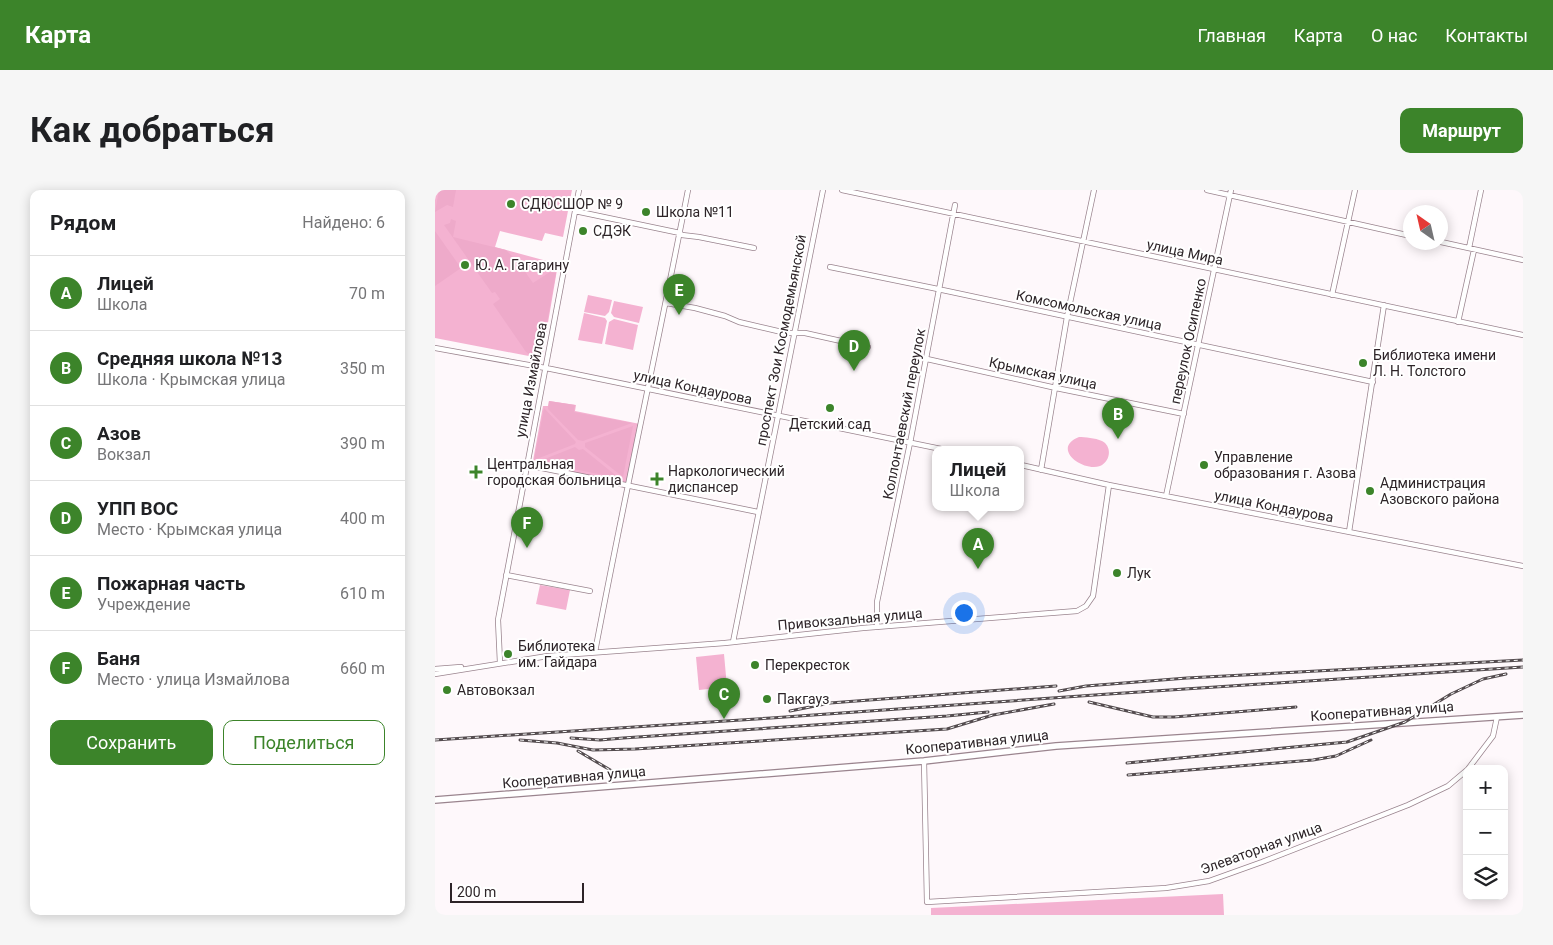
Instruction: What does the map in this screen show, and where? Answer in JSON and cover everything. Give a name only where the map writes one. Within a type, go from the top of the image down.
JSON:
[{"type":"main road","name":"Кооперативная улица","points":[[435,800],[923,761],[1056,746],[1523,715]]},
{"type":"street","name":"улица Измайлова","points":[[500,663],[498,620],[579,190]]},
{"type":"street","points":[[595,652],[688,190]]},
{"type":"street","name":"проспект Зои Космодемьянской","points":[[733,642],[823,190]]},
{"type":"street","name":"улица Мира","points":[[842,190],[1523,335]]},
{"type":"street","points":[[1041,470],[1067,317],[1094,190]]},
{"type":"street","points":[[1207,190],[1230,193],[1348,223],[1403,234]]},
{"type":"street","points":[[1332,295],[1355,190]]},
{"type":"street","points":[[1458,322],[1481,190]]},
{"type":"street","name":"переулок Осипенко","points":[[1166,496],[1230,193]]},
{"type":"street","name":"Коллонтаевский переулок","points":[[877,627],[877,602],[927,359],[955,205]]},
{"type":"street","points":[[575,211],[680,233],[682,235],[755,248]]},
{"type":"street","points":[[1448,244],[1523,260]]},
{"type":"street","name":"Комсомольская улица","points":[[830,268],[1373,382]]},
{"type":"street","points":[[666,303],[695,308],[744,323],[794,334],[805,333],[868,347]]},
{"type":"street","points":[[1349,532],[1384,305]]},
{"type":"street","name":"улица Кондаурова","points":[[435,348],[545,368],[932,447]]},
{"type":"street","name":"Крымская улица","points":[[927,359],[1184,414]]},
{"type":"street","points":[[527,465],[759,512]]},
{"type":"street","name":"улица Кондаурова","points":[[1024,466],[1109,485],[1523,566]]},
{"type":"street","name":"Привокзальная улица","points":[[435,674],[548,656],[733,642],[877,627],[1058,613],[1082,609],[1093,596],[1109,485]]},
{"type":"street","points":[[506,576],[590,591]]},
{"type":"street","name":"Привокзальная улица","points":[[435,669],[490,665]]},
{"type":"street","name":"Элеваторная улица","points":[[1470,765],[1493,736],[1497,717]]},
{"type":"street","name":"Элеваторная улица","points":[[923,761],[927,902],[1166,888],[1209,881],[1403,807],[1448,786],[1463,773]]},
{"type":"shaded area","points":[[435,190],[572,190],[563,237],[545,233],[542,241],[500,231],[495,247],[558,264],[543,352],[534,357],[435,338]]},
{"type":"shaded area","points":[[439,190],[456,190],[453,207],[447,205],[435,212]]},
{"type":"shaded area","points":[[451,219],[456,221],[453,237],[506,250],[519,263],[533,283],[550,272],[556,273],[542,351],[533,357],[526,352],[493,304],[500,299],[495,292],[492,293],[444,225],[450,223]]},
{"type":"shaded area","points":[[435,231],[461,268],[435,286]]},
{"type":"shaded area","points":[[588,295],[612,300],[609,312],[605,316],[584,312]]},
{"type":"shaded area","points":[[614,301],[643,307],[639,323],[614,317],[611,313]]},
{"type":"shaded area","points":[[584,313],[605,318],[607,321],[602,344],[578,340]]},
{"type":"shaded area","points":[[614,319],[638,325],[633,350],[605,344],[609,322]]},
{"type":"shaded area","points":[[549,401],[576,405],[575,411],[640,424],[627,485],[532,466],[543,406],[548,406]]},
{"type":"shaded area","points":[[549,401],[575,405],[574,412],[632,423],[583,441],[578,440],[548,409]]},
{"type":"shaded area","points":[[544,408],[576,442],[534,460]]},
{"type":"shaded area","points":[[633,426],[623,477],[585,447],[585,443]]},
{"type":"shaded area","points":[[1079,437],[1096,439],[1105,443],[1109,454],[1104,464],[1093,467],[1085,466],[1072,458],[1068,447],[1071,442]]},
{"type":"shaded area","points":[[575,447],[579,450],[583,449],[619,478],[537,462]]},
{"type":"shaded area","points":[[540,585],[570,590],[566,610],[536,604]]},
{"type":"shaded area","points":[[724,654],[727,687],[699,690],[696,657]]},
{"type":"shaded area","points":[[1223,894],[1224,915],[931,915],[931,908]]},
{"type":"railway","points":[[1059,691],[1086,686],[1187,678],[1523,660]]},
{"type":"railway","points":[[435,740],[1523,667]]},
{"type":"railway","points":[[1127,763],[1347,742],[1405,722],[1451,694],[1483,679],[1506,674]]},
{"type":"railway","points":[[790,711],[830,703],[1056,686]]},
{"type":"railway","points":[[1089,702],[1153,717],[1296,707]]},
{"type":"railway","points":[[520,740],[557,743],[593,750],[635,749],[947,729],[993,715],[1054,704]]},
{"type":"railway","points":[[571,738],[600,740],[988,712]]},
{"type":"railway","points":[[1128,775],[1313,760],[1336,756],[1371,740]]},
{"type":"railway","points":[[578,751],[617,774]]},
{"type":"place","name":"СДЮСШОР № 9","points":[[511,204]]},
{"type":"place","name":"Школа №11","points":[[646,212]]},
{"type":"place","name":"СДЭК","points":[[583,231]]},
{"type":"place","name":"Ю. А. Гагарину","points":[[465,265]]},
{"type":"place","name":"Пожарная часть","points":[[679,315]]},
{"type":"place","name":"Библиотека имени Л. Н. Толстого","points":[[1363,363]]},
{"type":"place","name":"УПП ВОС","points":[[854,371]]},
{"type":"place","name":"Детский сад","points":[[830,408]]},
{"type":"place","name":"Средняя школа №13","points":[[1118,439]]},
{"type":"place","name":"Управление образования г. Азова","points":[[1204,465]]},
{"type":"place","name":"Центральная городская больница","points":[[476,472]]},
{"type":"place","name":"Наркологический диспансер","points":[[657,479]]},
{"type":"place","name":"Администрация Азовского района","points":[[1370,491]]},
{"type":"place","name":"Баня","points":[[527,548]]},
{"type":"place","name":"Лицей","points":[[978,569]]},
{"type":"place","name":"Лук","points":[[1117,573]]},
{"type":"place","name":"Библиотека им. Гайдара","points":[[508,654]]},
{"type":"place","name":"Перекресток","points":[[755,665]]},
{"type":"place","name":"Автовокзал","points":[[447,690]]},
{"type":"place","name":"Пакгауз","points":[[767,699]]},
{"type":"place","name":"Азов","points":[[724,719]]}]
